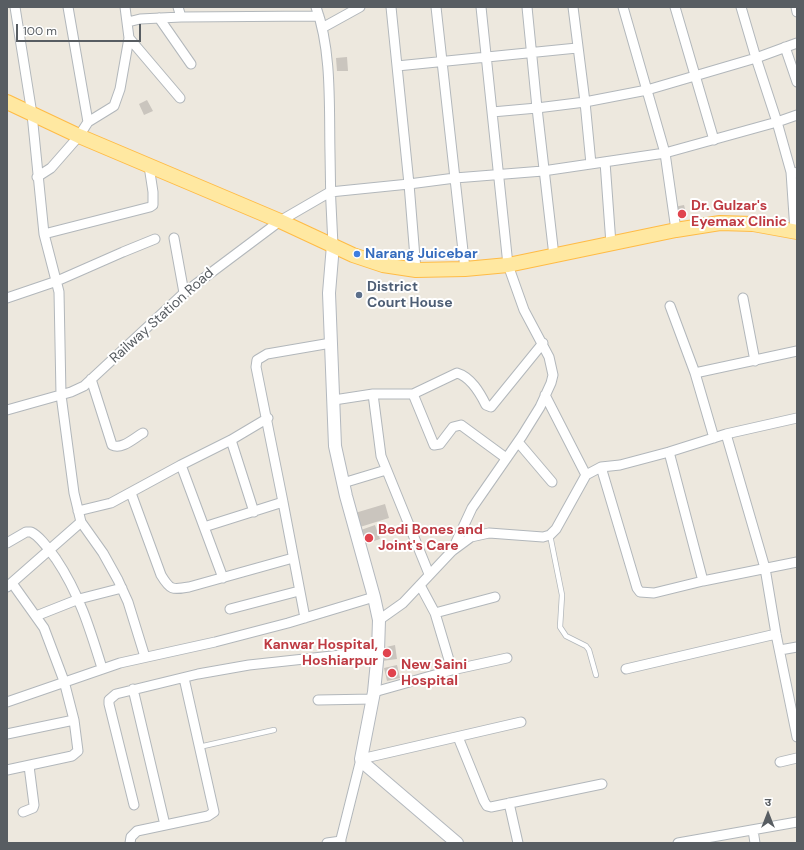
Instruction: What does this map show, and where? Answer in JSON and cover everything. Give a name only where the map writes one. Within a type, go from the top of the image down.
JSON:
[{"type":"main road","points":[[8,105],[280,221],[352,255],[383,266],[416,270],[465,269],[508,265],[676,230],[720,223],[753,224],[796,231]]},
{"type":"main road","points":[[333,245],[329,293],[335,446],[346,496],[379,620],[378,651],[373,695],[361,758],[367,766],[457,843]]},
{"type":"street","points":[[15,7],[32,114],[37,177],[44,234],[57,281],[60,306],[61,395],[69,466],[81,522],[103,553],[122,588],[145,657]]},
{"type":"street","points":[[37,177],[50,168],[79,136],[88,122],[114,106],[120,89],[129,38],[125,7]]},
{"type":"street","points":[[178,7],[181,17]]},
{"type":"street","points":[[322,28],[360,7]]},
{"type":"street","points":[[391,7],[416,270]]},
{"type":"street","points":[[436,7],[465,269]]},
{"type":"street","points":[[452,551],[472,508],[518,442],[545,395],[551,383],[553,367],[524,310],[508,265],[481,7]]},
{"type":"street","points":[[528,7],[543,172],[554,256]]},
{"type":"street","points":[[573,7],[591,164]]},
{"type":"street","points":[[623,7],[665,152],[676,230]]},
{"type":"street","points":[[675,7],[714,140]]},
{"type":"street","points":[[741,7],[756,58],[794,173],[796,231]]},
{"type":"street","points":[[796,7],[797,12]]},
{"type":"street","points":[[68,8],[88,122]]},
{"type":"street","points":[[128,22],[181,17],[201,11],[317,11],[322,28],[329,99],[330,192],[333,245]]},
{"type":"street","points":[[159,18],[191,64]]},
{"type":"street","points":[[129,38],[180,98]]},
{"type":"street","points":[[492,112],[585,102],[647,90],[696,77],[797,43]]},
{"type":"street","points":[[785,47],[797,82]]},
{"type":"street","points":[[397,66],[577,48]]},
{"type":"street","points":[[330,192],[454,178],[543,172],[605,162],[665,152],[714,140],[797,115]]},
{"type":"street","points":[[605,162],[611,244]]},
{"type":"street","points":[[44,234],[150,207],[153,204],[154,199],[149,166]]},
{"type":"street","name":"Railway Station Road","points":[[7,410],[77,390],[91,379],[184,293],[280,221],[330,192]]},
{"type":"street","points":[[174,238],[184,293]]},
{"type":"street","points":[[7,298],[57,281],[123,252],[155,240]]},
{"type":"street","points":[[743,298],[755,361]]},
{"type":"street","points":[[670,306],[695,373],[714,438]]},
{"type":"street","points":[[305,618],[268,418],[256,367],[257,360],[267,354],[330,343]]},
{"type":"street","points":[[334,400],[373,394],[413,394],[457,373],[465,376],[480,394],[486,405],[491,407],[542,343]]},
{"type":"street","points":[[695,373],[797,351]]},
{"type":"street","points":[[91,379],[112,445],[119,447],[143,433]]},
{"type":"street","points":[[373,394],[379,448],[386,470],[429,574]]},
{"type":"street","points":[[413,394],[434,444],[440,444],[453,427],[461,425],[506,458]]},
{"type":"street","points":[[545,395],[586,475]]},
{"type":"street","points":[[78,511],[111,503],[181,465],[232,440],[268,418]]},
{"type":"street","points":[[379,620],[392,612],[452,551],[471,537],[480,534],[543,537],[550,535],[556,529],[586,475],[601,467],[620,465],[670,452],[726,434],[797,418]]},
{"type":"street","points":[[726,434],[765,568],[776,634],[797,737]]},
{"type":"street","points":[[232,440],[254,512]]},
{"type":"street","points":[[518,442],[552,482]]},
{"type":"street","points":[[670,452],[703,581]]},
{"type":"street","points":[[181,465],[223,578]]},
{"type":"street","points":[[601,467],[637,588],[640,592],[654,594],[703,581],[797,562]]},
{"type":"street","points":[[343,483],[386,470]]},
{"type":"street","points":[[131,493],[161,575],[168,587],[179,589],[293,558]]},
{"type":"street","points":[[204,527],[283,502]]},
{"type":"street","points":[[7,770],[76,754],[77,742],[74,720],[64,681],[44,628],[36,616],[9,585],[81,522]]},
{"type":"street","points":[[7,543],[26,532],[30,532],[49,550],[66,574],[79,599],[102,668]]},
{"type":"street","points":[[420,585],[435,612],[452,670]]},
{"type":"street","points":[[36,616],[79,599],[122,588]]},
{"type":"street","points":[[230,609],[299,591]]},
{"type":"street","points":[[7,702],[102,668],[215,642],[305,618],[374,597]]},
{"type":"street","points":[[435,612],[495,597]]},
{"type":"street","points":[[626,669],[776,634]]},
{"type":"street","points":[[780,650],[797,647]]},
{"type":"street","points":[[134,805],[109,700],[116,694],[133,689],[249,665],[378,651]]},
{"type":"street","points":[[318,700],[373,695],[452,670],[507,658]]},
{"type":"street","points":[[130,843],[131,838],[137,831],[208,816],[214,812],[184,678]]},
{"type":"street","points":[[133,689],[165,825]]},
{"type":"street","points":[[7,734],[74,720]]},
{"type":"street","points":[[327,843],[341,842],[361,758],[521,722]]},
{"type":"street","points":[[458,737],[487,806],[491,808],[602,784]]},
{"type":"street","points":[[780,762],[797,758]]},
{"type":"street","points":[[23,812],[33,808],[34,805],[28,766]]},
{"type":"street","points":[[509,804],[518,843]]},
{"type":"street","points":[[678,843],[694,842],[797,822]]},
{"type":"street","points":[[753,830],[755,843]]},
{"type":"lane","points":[[550,535],[562,595],[560,627],[566,636],[581,643],[589,650],[596,675]]},
{"type":"lane","points":[[199,747],[274,730]]},
{"type":"building","points":[[347,57],[348,71],[337,71],[336,58]]},
{"type":"building","points":[[147,100],[153,111],[144,115],[139,104]]},
{"type":"building","points":[[684,205],[687,217],[677,219],[674,207]]},
{"type":"building","points":[[385,504],[389,518],[360,527],[355,513]]},
{"type":"building","points":[[375,525],[380,539],[365,544],[361,530]]},
{"type":"building","points":[[395,645],[397,659],[382,661],[382,648]]},
{"type":"building","points":[[397,665],[400,678],[387,681],[384,668]]},
{"type":"place","name":"Dr. Gulzar's Eyemax Clinic","points":[[682,214]]},
{"type":"place","name":"Narang Juicebar","points":[[357,254]]},
{"type":"place","name":"District Court House","points":[[359,295]]},
{"type":"place","name":"Bedi Bones and Joint's Care","points":[[369,538]]},
{"type":"place","name":"Kanwar Hospital, Hoshiarpur","points":[[387,653]]},
{"type":"place","name":"New Saini Hospital","points":[[392,673]]}]
